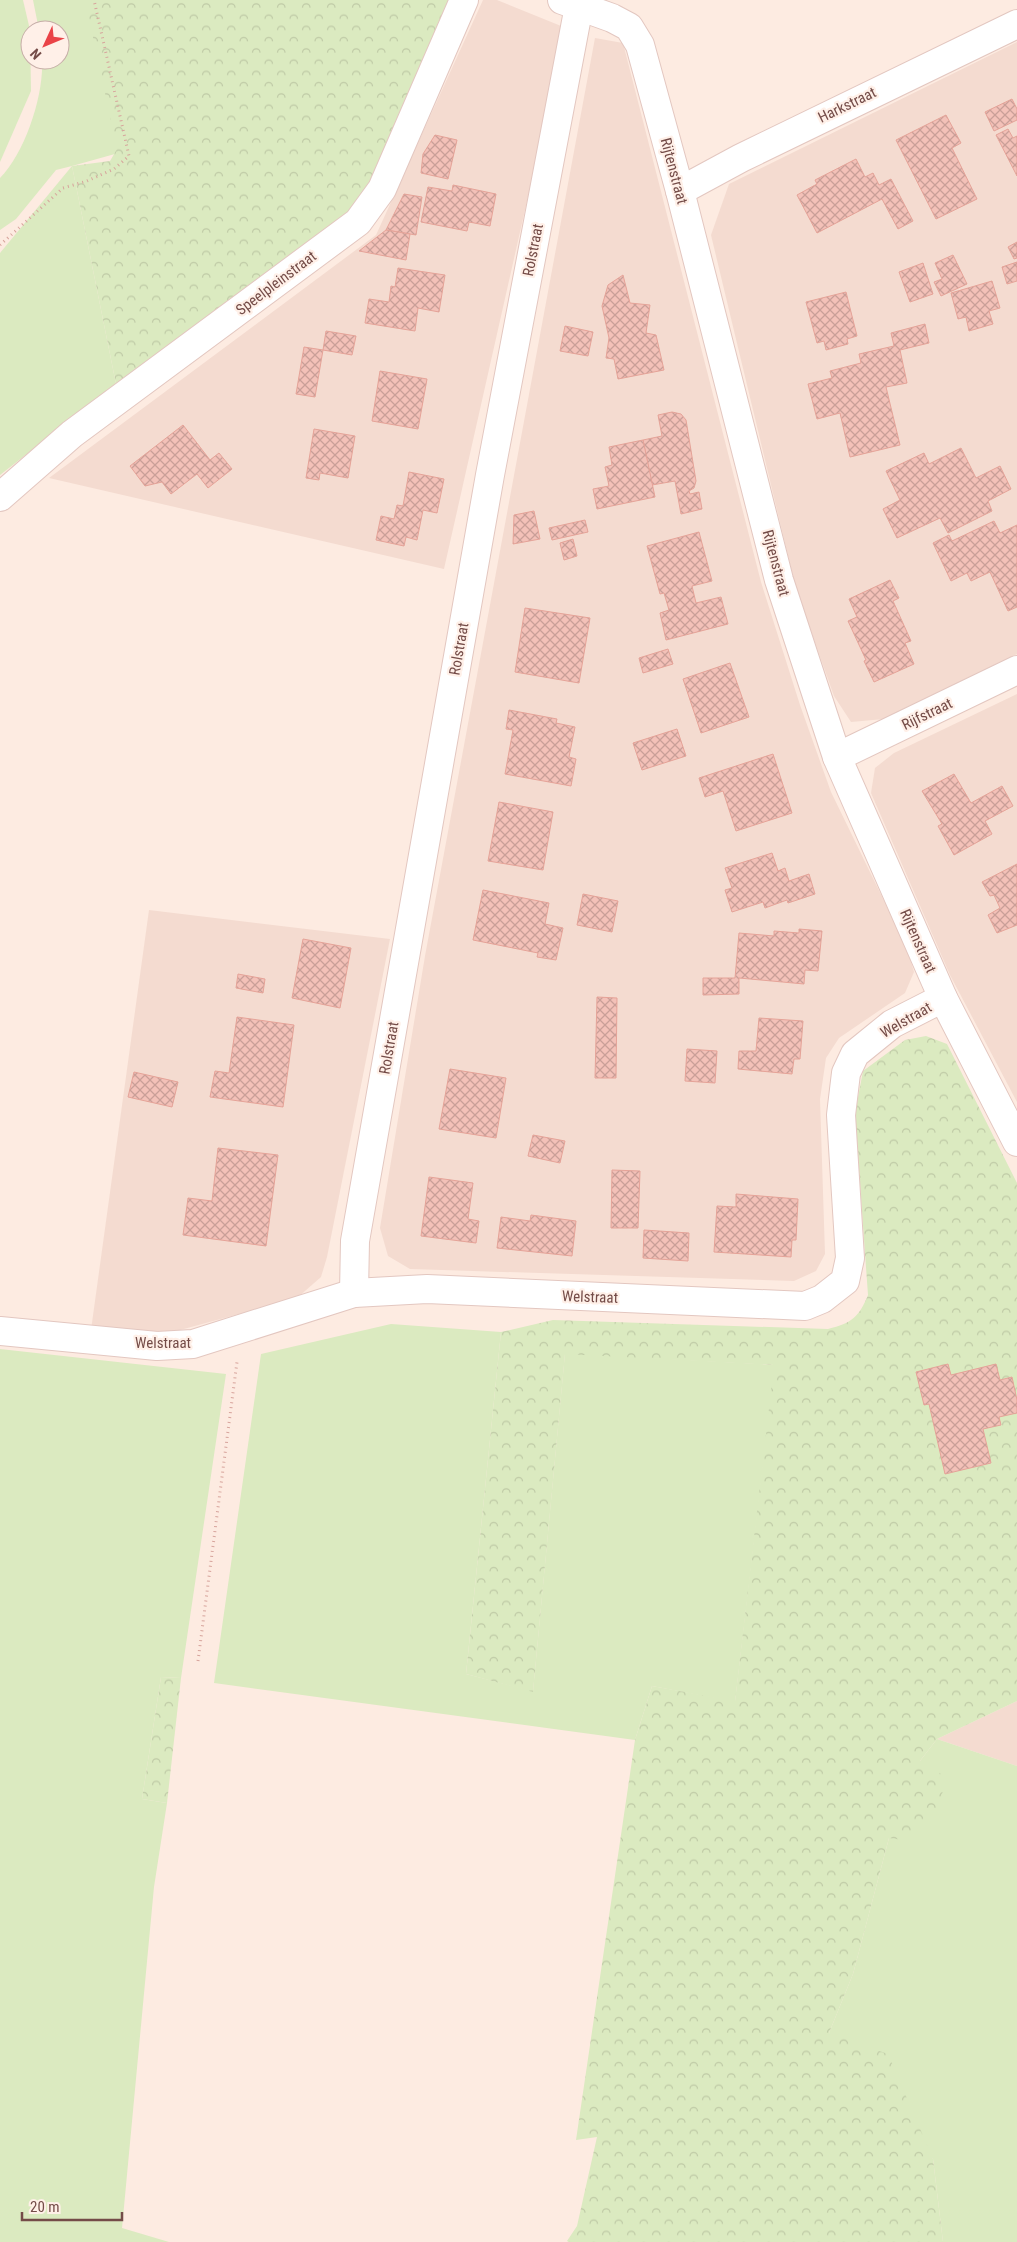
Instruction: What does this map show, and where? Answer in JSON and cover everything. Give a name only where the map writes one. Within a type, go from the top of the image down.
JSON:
[{"type":"street","name":"Speelpleinstraat","points":[[0,496],[72,434],[358,222],[382,189],[464,0]]},
{"type":"street","name":"Rijtenstraat","points":[[571,3],[612,18],[629,27],[640,45],[680,191],[779,580],[837,757],[943,998],[1017,1142]]},
{"type":"street","name":"Rolstraat","points":[[354,1293],[355,1241],[492,465],[571,3]]},
{"type":"street","name":"Harkstraat","points":[[680,191],[795,131],[1017,24]]},
{"type":"street","name":"Rijfstraat","points":[[837,757],[1017,670]]},
{"type":"street","name":"Welstraat","points":[[0,1331],[157,1346],[193,1344],[354,1293],[427,1289],[805,1306],[822,1299],[845,1280],[850,1258],[841,1115],[846,1073],[855,1054],[892,1024],[943,998]]},
{"type":"path","points":[[0,245],[64,188],[87,181],[114,169],[129,156],[94,0]]},
{"type":"path","points":[[198,1661],[242,1329]]},
{"type":"shaded area","points":[[483,0],[497,0],[566,28],[444,569],[49,478],[376,235]]},
{"type":"shaded area","points":[[595,38],[623,43],[761,582],[800,705],[831,792],[907,948],[914,972],[905,993],[839,1038],[826,1058],[820,1099],[825,1254],[816,1271],[794,1281],[410,1269],[388,1256],[380,1228],[425,956]]},
{"type":"shaded area","points":[[1017,42],[1017,654],[884,719],[851,722],[834,696],[796,589],[711,235],[729,184]]},
{"type":"shaded area","points":[[1017,694],[1017,1102],[950,975],[871,793],[875,768],[894,753]]},
{"type":"shaded area","points":[[149,910],[390,939],[327,1257],[321,1277],[297,1298],[162,1335],[91,1330]]},
{"type":"shaded area","points":[[1017,1701],[1017,1766],[937,1739]]},
{"type":"green space","points":[[0,0],[23,0],[28,20],[20,20],[20,70],[31,70],[31,91],[0,162]]},
{"type":"green space","points":[[33,0],[87,0],[122,152],[56,170],[16,219],[0,230],[0,178],[9,167],[25,139],[40,90],[42,70],[70,70],[70,20],[37,20]]},
{"type":"green space","points":[[85,0],[450,0],[373,186],[348,216],[116,384],[72,166],[110,161],[117,149]]},
{"type":"green space","points":[[72,166],[116,384],[0,475],[0,253]]},
{"type":"green space","points":[[926,1036],[947,1044],[1017,1183],[1017,1701],[937,1739],[920,1761],[946,1777],[937,1816],[910,1841],[889,1838],[853,1974],[829,2033],[888,2054],[933,2159],[943,2242],[569,2242],[567,2241],[577,2226],[597,2137],[576,2140],[635,1740],[652,1686],[735,1701],[774,1365],[565,1354],[533,1692],[466,1674],[501,1332],[553,1320],[828,1329],[854,1318],[868,1295],[855,1113],[863,1071],[905,1040]]},
{"type":"green space","points":[[391,1324],[501,1332],[466,1674],[533,1691],[565,1353],[775,1365],[735,1702],[652,1686],[635,1740],[214,1683],[261,1354]]},
{"type":"green space","points":[[0,1349],[226,1374],[181,1678],[161,1677],[142,1799],[167,1803],[154,1887],[122,2228],[169,2242],[0,2242]]},
{"type":"green space","points":[[161,1677],[181,1678],[167,1803],[142,1799]]},
{"type":"green space","points":[[937,1739],[1017,1766],[1017,2242],[943,2242],[933,2159],[829,2033],[853,1974],[889,1838],[920,1761]]},
{"type":"building","points":[[1012,99],[1017,109],[1017,120],[994,131],[985,112]]},
{"type":"building","points":[[946,115],[961,143],[952,148],[977,199],[936,219],[896,140]]},
{"type":"building","points":[[1008,129],[1013,138],[1017,136],[1017,176],[996,135]]},
{"type":"building","points":[[435,135],[457,140],[448,179],[421,173],[423,154]]},
{"type":"building","points":[[856,159],[865,177],[873,173],[879,185],[891,179],[913,221],[898,229],[882,199],[817,233],[797,195],[817,184],[815,180]]},
{"type":"building","points":[[453,185],[496,194],[490,226],[469,222],[467,231],[421,222],[428,187],[452,191]]},
{"type":"building","points":[[404,194],[422,197],[416,235],[386,230]]},
{"type":"building","points":[[386,230],[410,234],[406,260],[359,251]]},
{"type":"building","points":[[1017,242],[1017,258],[1014,259],[1008,247]]},
{"type":"building","points":[[953,255],[967,284],[941,296],[934,282],[942,279],[935,263]]},
{"type":"building","points":[[1017,262],[1017,281],[1007,284],[1002,267]]},
{"type":"building","points":[[923,263],[933,294],[910,302],[899,272]]},
{"type":"building","points":[[398,268],[445,275],[439,312],[418,308],[415,331],[365,323],[369,299],[389,302],[391,286],[395,287]]},
{"type":"building","points":[[623,275],[630,303],[650,305],[646,333],[656,335],[664,370],[618,379],[614,359],[606,358],[609,338],[602,306],[608,285]]},
{"type":"building","points":[[992,281],[1000,308],[989,311],[993,324],[969,331],[966,317],[958,319],[951,293]]},
{"type":"building","points":[[846,292],[857,336],[847,339],[848,344],[826,350],[824,341],[817,343],[806,302]]},
{"type":"building","points":[[925,324],[929,343],[900,350],[907,383],[886,387],[900,445],[850,457],[840,413],[817,419],[808,384],[832,378],[830,371],[861,363],[859,354],[894,346],[891,333]]},
{"type":"building","points":[[565,326],[593,332],[588,356],[560,351]]},
{"type":"building","points":[[326,331],[356,336],[352,355],[323,350]]},
{"type":"building","points":[[304,347],[323,350],[315,397],[296,394]]},
{"type":"building","points":[[380,371],[427,379],[418,429],[372,421]]},
{"type":"building","points":[[672,412],[681,414],[686,420],[696,481],[694,488],[689,491],[690,494],[699,492],[702,509],[681,514],[675,481],[652,485],[643,440],[662,436],[658,415]]},
{"type":"building","points":[[183,425],[210,460],[219,453],[232,469],[208,488],[197,474],[171,494],[162,482],[145,486],[130,466]]},
{"type":"building","points":[[314,429],[355,436],[348,478],[320,473],[319,480],[306,478]]},
{"type":"building","points":[[643,440],[655,497],[597,509],[593,489],[609,486],[605,467],[612,465],[609,447]]},
{"type":"building","points":[[961,448],[976,478],[1000,466],[1011,489],[988,501],[992,511],[948,533],[940,518],[897,538],[883,509],[900,500],[886,471],[924,453],[929,464]]},
{"type":"building","points":[[409,472],[444,479],[437,513],[423,510],[417,540],[406,537],[404,546],[376,540],[381,516],[394,519],[397,505],[403,506]]},
{"type":"building","points":[[534,511],[540,539],[513,544],[514,515]]},
{"type":"building","points":[[585,520],[588,532],[552,540],[549,528]]},
{"type":"building","points":[[994,521],[1000,533],[1017,525],[1017,607],[1008,611],[990,572],[971,581],[967,573],[951,581],[933,543],[949,535],[952,541]]},
{"type":"building","points":[[699,532],[712,581],[692,586],[696,603],[721,597],[728,624],[666,640],[660,613],[669,610],[664,593],[660,594],[647,546]]},
{"type":"building","points":[[573,539],[577,556],[564,560],[560,543]]},
{"type":"building","points":[[890,580],[899,598],[893,601],[911,641],[905,643],[914,664],[874,682],[848,621],[857,617],[849,599]]},
{"type":"building","points":[[525,608],[590,618],[579,683],[515,672]]},
{"type":"building","points":[[668,649],[673,664],[643,673],[639,658]]},
{"type":"building","points":[[730,663],[749,717],[701,733],[683,679]]},
{"type":"building","points":[[509,710],[557,719],[556,723],[575,727],[569,757],[576,759],[571,786],[505,774],[513,730],[506,729]]},
{"type":"building","points":[[677,729],[686,756],[642,770],[633,743]]},
{"type":"building","points":[[773,754],[792,813],[736,831],[723,791],[705,797],[699,778]]},
{"type":"building","points":[[954,774],[971,803],[1002,786],[1013,806],[985,821],[992,834],[954,855],[938,826],[942,824],[922,791]]},
{"type":"building","points":[[499,802],[553,812],[543,870],[488,861]]},
{"type":"building","points":[[772,853],[778,871],[785,868],[789,881],[809,874],[815,894],[788,903],[787,900],[765,908],[763,902],[732,912],[725,890],[732,888],[725,868]]},
{"type":"building","points":[[1017,864],[1017,925],[997,933],[988,915],[1000,908],[994,895],[990,896],[982,882]]},
{"type":"building","points":[[483,890],[549,903],[545,924],[563,928],[556,960],[537,957],[538,953],[473,940]]},
{"type":"building","points":[[583,894],[618,901],[612,932],[577,925]]},
{"type":"building","points":[[799,929],[822,931],[818,971],[805,970],[804,984],[739,978],[739,994],[703,995],[703,978],[735,978],[739,933],[774,936],[774,931],[799,933]]},
{"type":"building","points":[[303,939],[351,948],[340,1008],[292,998]]},
{"type":"building","points":[[238,974],[265,979],[263,993],[236,988]]},
{"type":"building","points":[[597,997],[617,998],[616,1078],[595,1078]]},
{"type":"building","points":[[237,1017],[294,1025],[283,1107],[210,1097],[215,1071],[229,1073]]},
{"type":"building","points":[[759,1018],[803,1021],[800,1059],[794,1059],[792,1074],[738,1069],[739,1051],[756,1051]]},
{"type":"building","points":[[687,1049],[717,1051],[715,1083],[685,1081]]},
{"type":"building","points":[[450,1069],[506,1078],[496,1138],[439,1129]]},
{"type":"building","points":[[134,1072],[178,1082],[172,1107],[128,1097]]},
{"type":"building","points":[[533,1135],[565,1141],[560,1163],[528,1156]]},
{"type":"building","points":[[218,1148],[278,1155],[266,1246],[183,1235],[188,1198],[212,1201]]},
{"type":"building","points":[[612,1170],[640,1171],[638,1228],[611,1228]]},
{"type":"building","points":[[429,1177],[473,1183],[468,1219],[479,1221],[476,1243],[421,1236]]},
{"type":"building","points":[[736,1194],[798,1199],[796,1240],[792,1240],[791,1257],[714,1252],[717,1206],[736,1207]]},
{"type":"building","points":[[531,1215],[576,1221],[572,1256],[497,1248],[501,1217],[530,1221]]},
{"type":"building","points":[[644,1230],[689,1233],[688,1261],[643,1258]]},
{"type":"building","points":[[948,1364],[951,1375],[996,1364],[1000,1380],[1012,1377],[1017,1400],[1017,1413],[999,1417],[1001,1425],[983,1429],[991,1463],[945,1474],[929,1404],[924,1405],[916,1372]]}]
